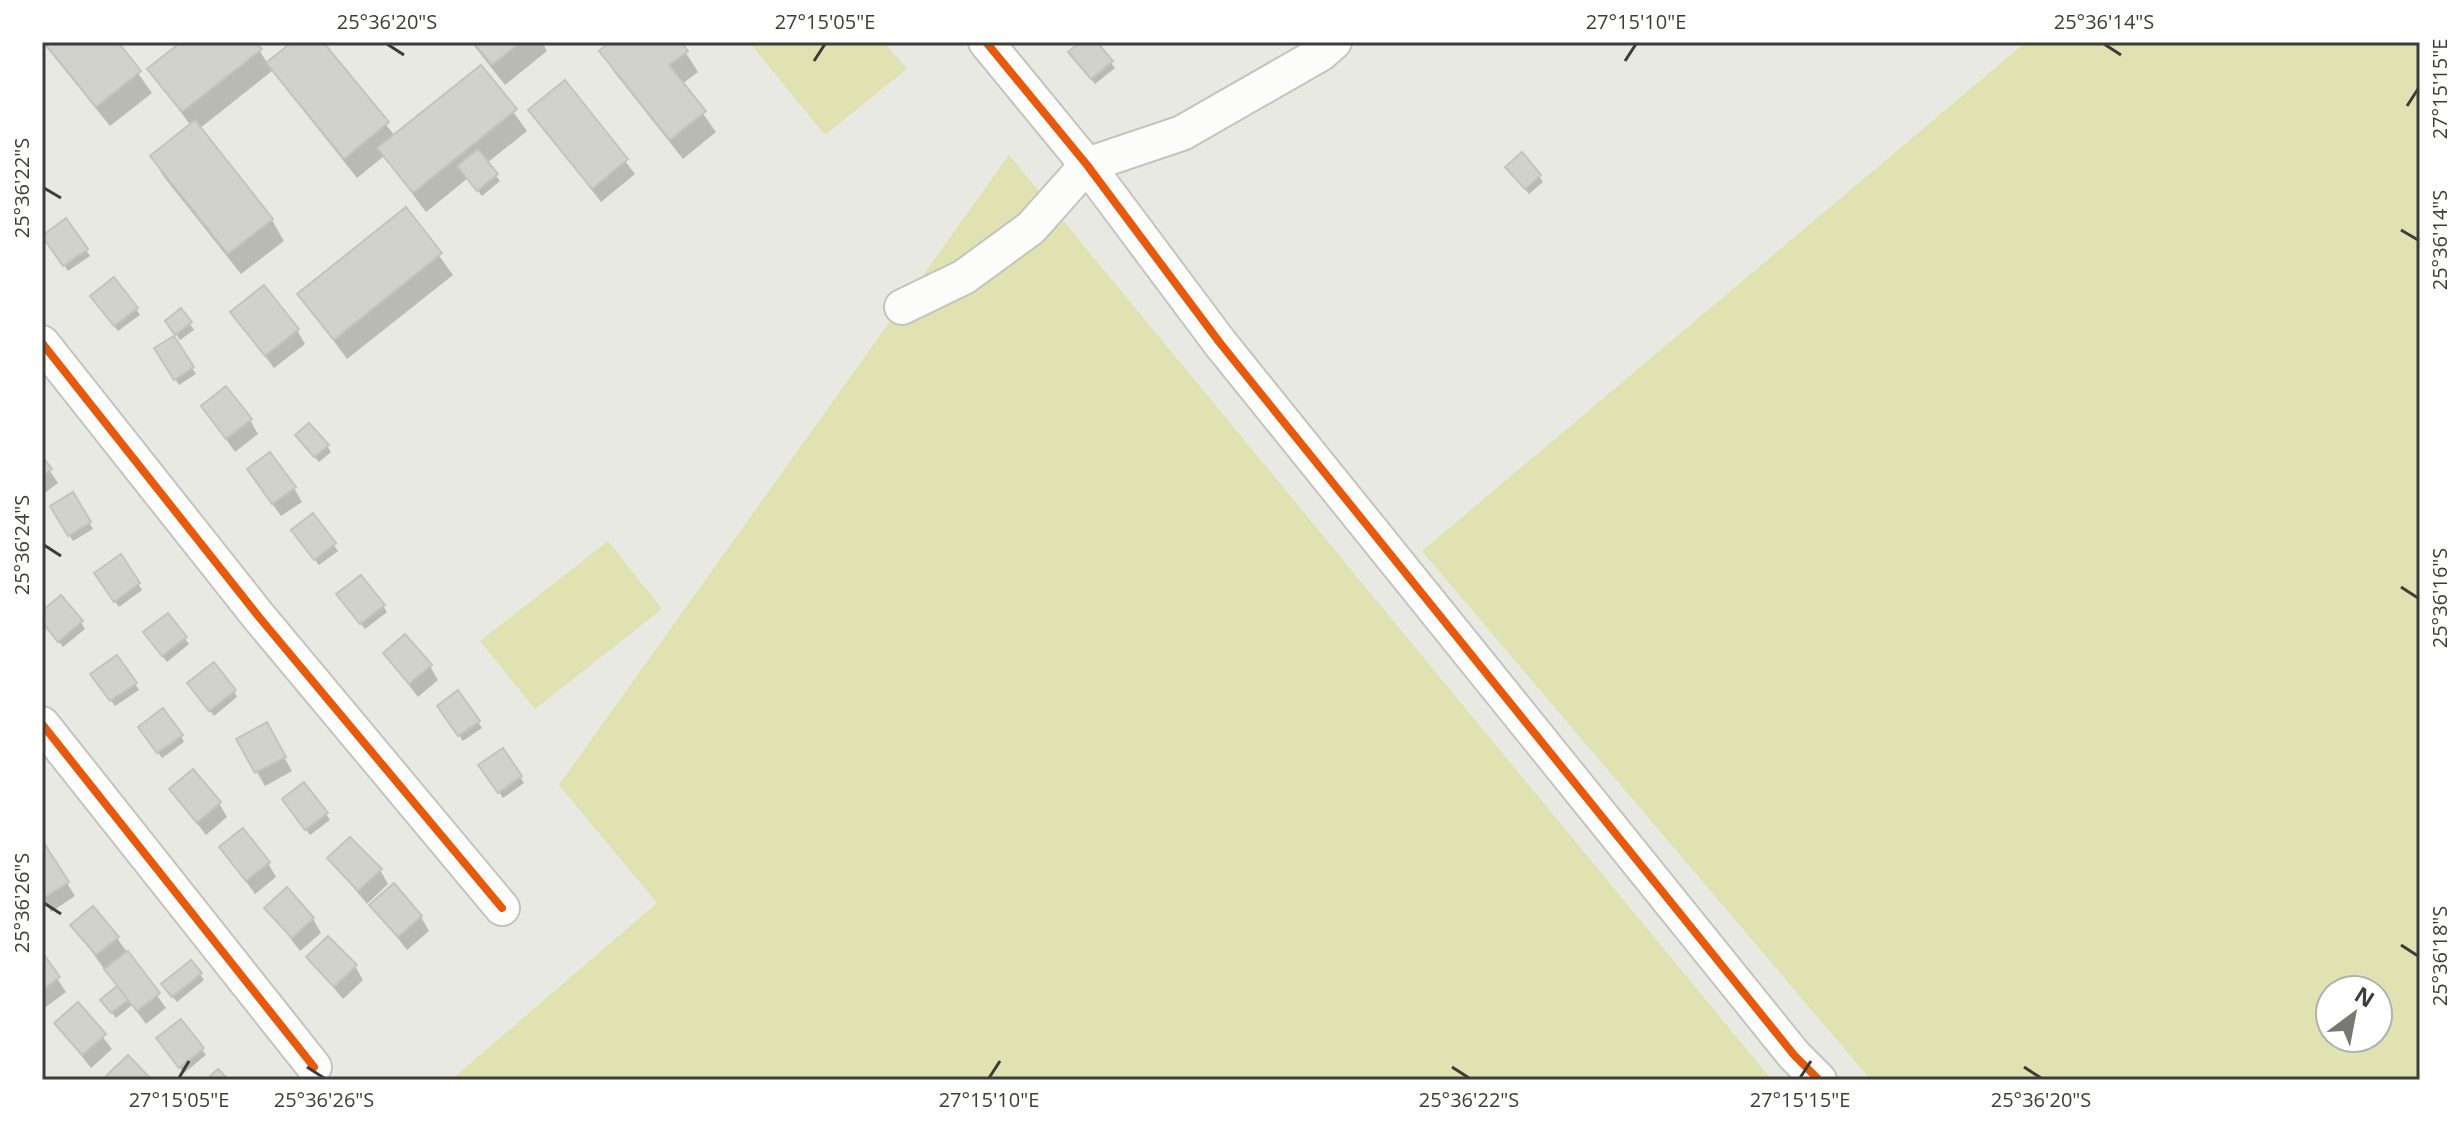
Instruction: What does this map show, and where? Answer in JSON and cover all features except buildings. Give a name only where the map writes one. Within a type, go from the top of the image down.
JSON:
[{"type":"street","points":[[986,42],[1087,165],[1220,343],[1420,593],[1794,1055],[1818,1079]]},
{"type":"street","points":[[902,307],[964,277],[1031,228],[1087,165],[1182,133],[1320,54],[1334,42]]},
{"type":"street","points":[[42,343],[259,617],[502,908]]},
{"type":"street","points":[[42,724],[314,1067]]},
{"type":"green space","points":[[749,42],[884,42],[907,69],[825,135]]},
{"type":"green space","points":[[2026,42],[2420,42],[2420,1080],[1871,1080],[1422,551]]},
{"type":"green space","points":[[1009,155],[1772,1080],[451,1080],[657,903],[559,785]]},
{"type":"green space","points":[[608,541],[662,609],[535,709],[480,641]]},
{"type":"cycle path","points":[[986,42],[1087,165],[1220,343],[1794,1055],[1819,1080]]},
{"type":"cycle path","points":[[42,343],[259,617],[502,908]]},
{"type":"cycle path","points":[[42,724],[314,1067]]}]
